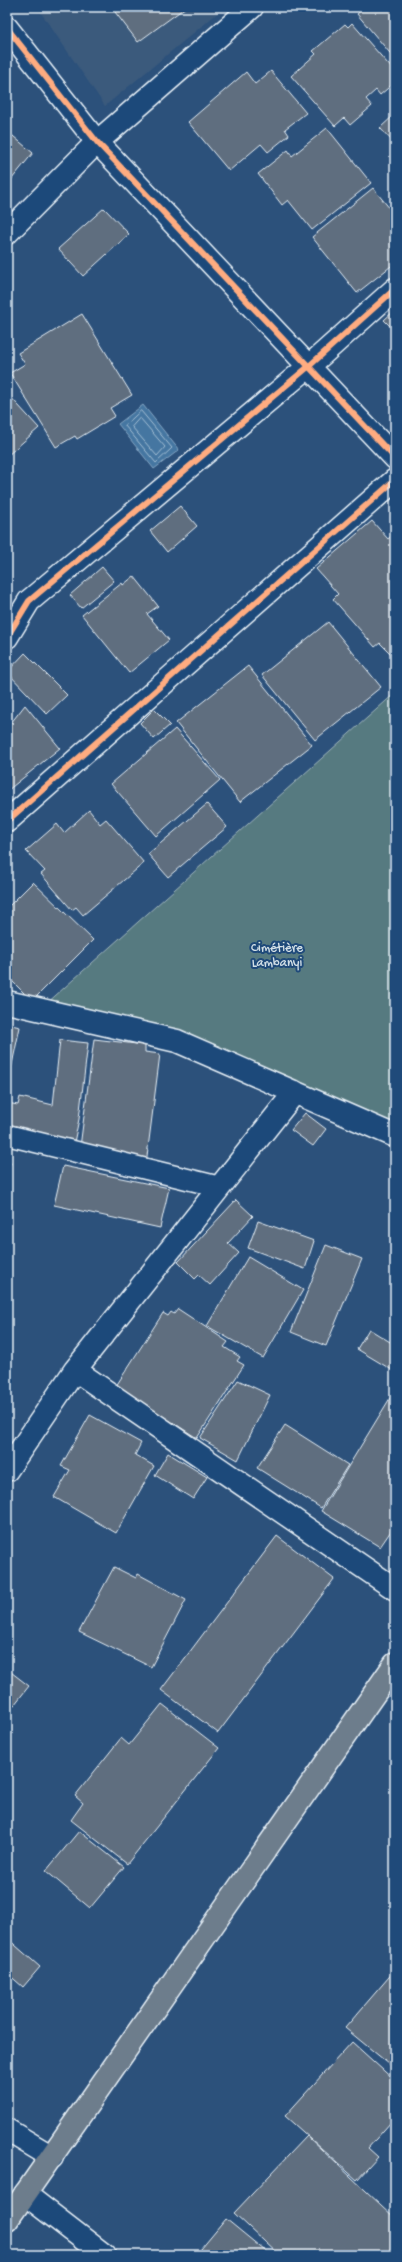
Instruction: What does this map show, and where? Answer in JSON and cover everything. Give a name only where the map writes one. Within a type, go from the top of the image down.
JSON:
[{"type":"main road","points":[[7,2220],[395,1664]]},
{"type":"street","points":[[7,233],[97,142],[252,7]]},
{"type":"street","points":[[7,28],[97,142],[395,458]]},
{"type":"street","points":[[7,637],[29,601],[308,367],[395,289]]},
{"type":"street","points":[[7,821],[395,480]]},
{"type":"street","points":[[7,1002],[177,1041],[395,1136]]},
{"type":"street","points":[[7,1470],[75,1370],[295,1092]]},
{"type":"street","points":[[75,1370],[395,1589]]},
{"type":"street","points":[[7,2130],[52,2157]]},
{"type":"street","points":[[25,2194],[104,2255]]},
{"type":"lane","points":[[7,1135],[220,1187]]},
{"type":"shaded area","points":[[37,7],[225,7],[105,106]]},
{"type":"green space","name":"Cimétière Lambanyi","points":[[395,693],[395,1136],[177,1041],[46,1004]]},
{"type":"water","points":[[143,405],[179,450],[154,469],[118,424]]},
{"type":"building","points":[[122,7],[186,7],[138,42],[115,12]]},
{"type":"building","points":[[365,7],[395,7],[395,59],[357,14]]},
{"type":"building","points":[[352,23],[395,72],[393,75],[395,82],[380,95],[376,90],[366,99],[372,106],[350,125],[344,118],[335,126],[291,76],[316,54],[313,51],[345,24],[348,27]]},
{"type":"building","points":[[271,71],[306,113],[285,129],[289,135],[268,152],[261,144],[229,171],[188,122],[246,72],[255,84]]},
{"type":"building","points":[[395,114],[395,144],[380,128]]},
{"type":"building","points":[[327,128],[371,183],[312,230],[288,200],[282,205],[258,174],[288,150],[292,156]]},
{"type":"building","points":[[7,131],[33,153],[7,185]]},
{"type":"building","points":[[373,188],[395,215],[395,263],[357,293],[312,237]]},
{"type":"building","points":[[104,208],[129,234],[83,276],[58,249]]},
{"type":"building","points":[[395,310],[395,331],[384,320]]},
{"type":"building","points":[[82,314],[132,395],[110,408],[115,416],[77,439],[75,436],[56,447],[10,373],[25,364],[18,353]]},
{"type":"building","points":[[7,393],[39,428],[7,456]]},
{"type":"building","points":[[180,506],[197,526],[167,552],[150,531]]},
{"type":"building","points":[[372,521],[388,539],[395,533],[394,657],[380,643],[375,647],[333,599],[338,594],[316,569]]},
{"type":"building","points":[[102,567],[114,581],[81,608],[70,595]]},
{"type":"building","points":[[134,576],[158,606],[147,614],[169,640],[129,673],[82,615],[122,583],[123,585]]},
{"type":"building","points":[[328,622],[381,687],[315,740],[262,675]]},
{"type":"building","points":[[25,653],[67,695],[47,714],[7,672]]},
{"type":"building","points":[[248,666],[312,745],[240,802],[176,723]]},
{"type":"building","points":[[25,705],[60,748],[7,791],[7,728]]},
{"type":"building","points":[[154,709],[170,725],[154,739],[140,723]]},
{"type":"building","points":[[175,729],[220,780],[156,836],[111,784]]},
{"type":"building","points":[[207,804],[227,827],[168,877],[148,854]]},
{"type":"building","points":[[89,810],[100,824],[106,819],[144,863],[83,915],[76,907],[72,910],[41,874],[45,871],[26,851],[57,824],[64,833]]},
{"type":"building","points":[[33,882],[93,940],[32,1001],[7,976],[7,908]]},
{"type":"building","points":[[7,1024],[20,1027],[7,1088]]},
{"type":"building","points":[[94,1039],[145,1045],[145,1052],[160,1054],[146,1164],[80,1147]]},
{"type":"building","points":[[60,1040],[88,1043],[79,1119],[73,1147],[7,1132],[7,1103],[18,1105],[20,1097],[53,1105]]},
{"type":"building","points":[[305,1113],[326,1129],[313,1146],[291,1130]]},
{"type":"building","points":[[7,1161],[11,1163],[7,1170]]},
{"type":"building","points":[[63,1166],[169,1188],[160,1228],[54,1205]]},
{"type":"building","points":[[236,1200],[253,1216],[228,1243],[239,1253],[210,1285],[199,1275],[195,1279],[178,1262]]},
{"type":"building","points":[[258,1221],[314,1241],[305,1269],[248,1248]]},
{"type":"building","points":[[326,1245],[362,1259],[326,1346],[291,1332]]},
{"type":"building","points":[[248,1257],[303,1290],[263,1358],[207,1326]]},
{"type":"building","points":[[178,1309],[228,1342],[224,1347],[240,1357],[237,1361],[244,1365],[197,1438],[116,1386],[163,1313],[168,1316],[171,1312],[174,1314]]},
{"type":"building","points":[[369,1329],[395,1345],[395,1364],[392,1370],[357,1349]]},
{"type":"building","points":[[238,1380],[270,1395],[238,1460],[200,1438]]},
{"type":"building","points":[[395,1390],[395,1525],[380,1547],[321,1511]]},
{"type":"building","points":[[90,1415],[141,1443],[135,1455],[154,1466],[116,1533],[54,1497],[70,1470],[61,1466]]},
{"type":"building","points":[[285,1425],[348,1465],[321,1508],[257,1468]]},
{"type":"building","points":[[168,1453],[207,1477],[193,1499],[155,1475]]},
{"type":"building","points":[[277,1536],[334,1579],[218,1733],[161,1690]]},
{"type":"building","points":[[114,1567],[136,1578],[138,1574],[186,1600],[151,1667],[79,1632]]},
{"type":"building","points":[[7,1669],[29,1686],[7,1714]]},
{"type":"building","points":[[162,1704],[219,1748],[127,1864],[71,1820],[83,1803],[75,1796],[121,1738],[129,1745]]},
{"type":"building","points":[[79,1831],[124,1867],[90,1908],[46,1871]]},
{"type":"building","points":[[7,1938],[40,1967],[23,1987],[7,1973]]},
{"type":"building","points":[[395,1970],[395,2069],[345,2028]]},
{"type":"building","points":[[352,2042],[395,2081],[395,2125],[391,2122],[368,2148],[378,2157],[357,2180],[285,2116]]},
{"type":"building","points":[[307,2136],[395,2218],[395,2245],[384,2255],[279,2255],[234,2213]]},
{"type":"building","points":[[226,2219],[270,2255],[196,2255]]},
{"type":"cycle path","points":[[7,28],[97,142],[395,458]]},
{"type":"cycle path","points":[[7,637],[29,601],[308,367],[395,289]]},
{"type":"cycle path","points":[[7,821],[395,480]]}]
